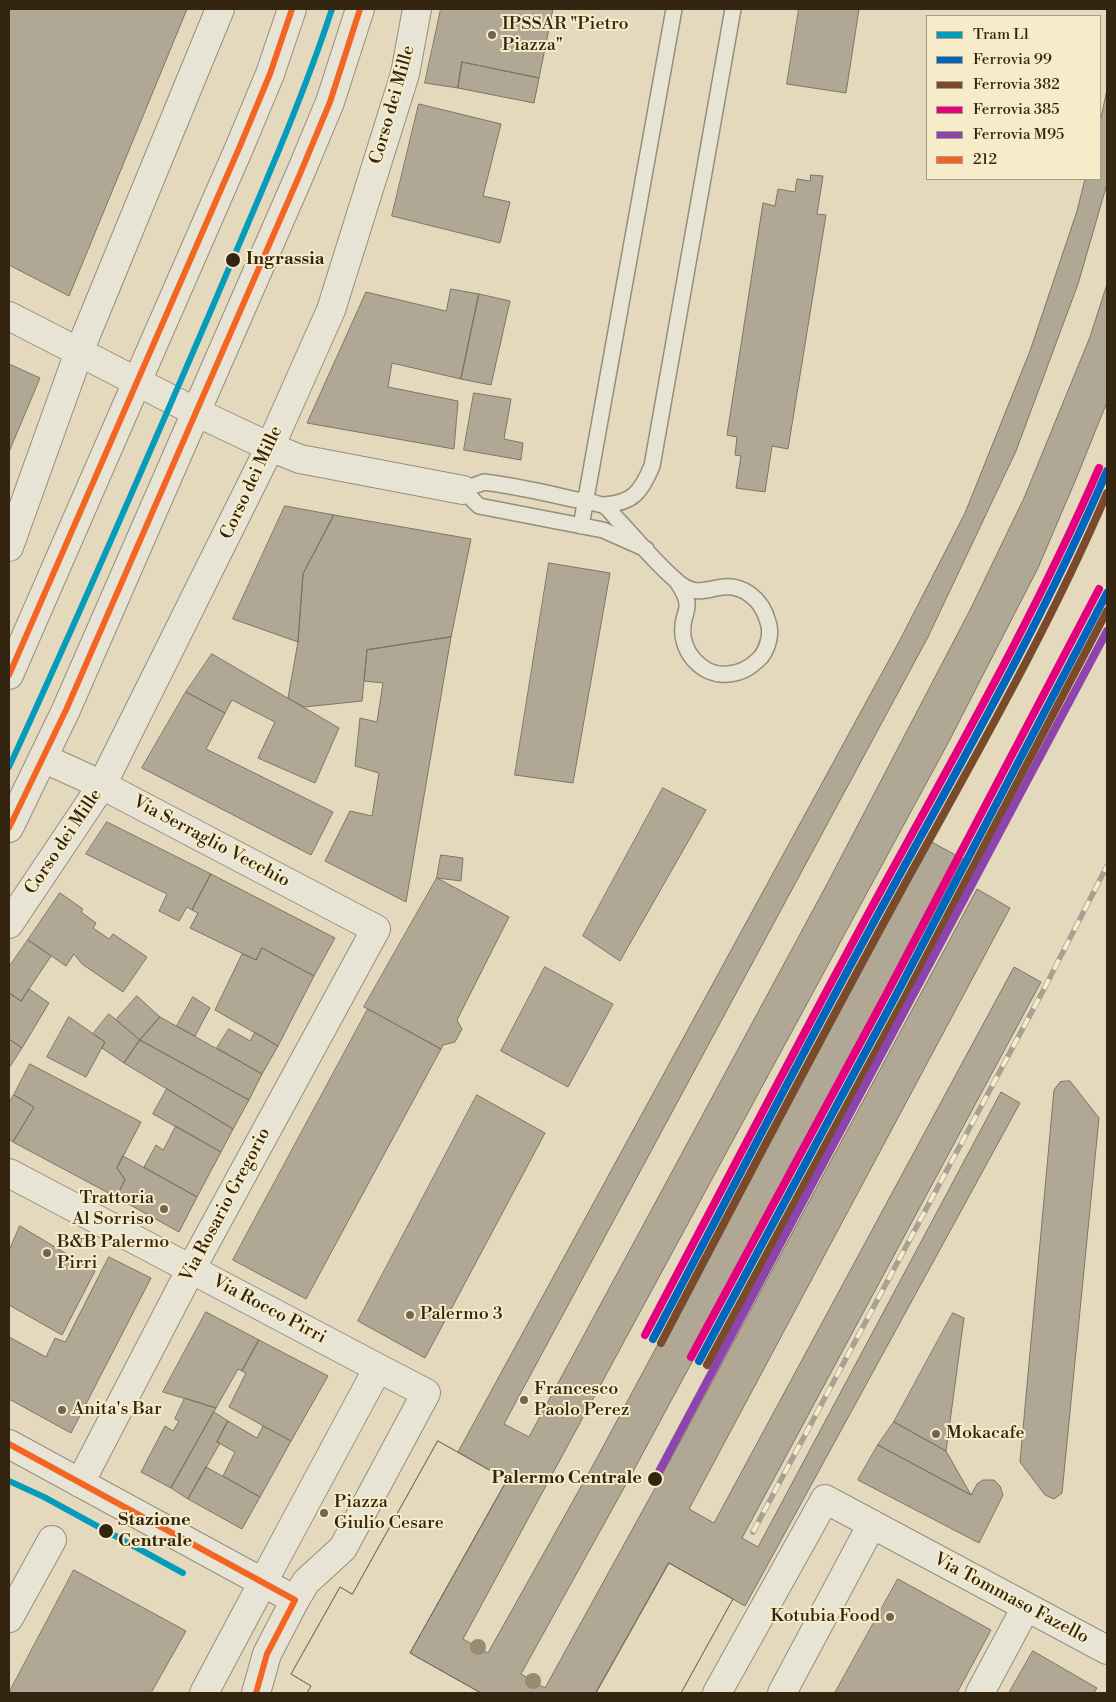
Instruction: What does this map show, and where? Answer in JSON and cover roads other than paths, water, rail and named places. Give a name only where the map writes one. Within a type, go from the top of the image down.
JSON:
[{"type":"street","points":[[9,547],[79,352],[220,9]]},
{"type":"street","points":[[9,675],[240,146],[270,74],[292,9]]},
{"type":"street","points":[[9,828],[44,758],[198,413],[330,102],[360,9]]},
{"type":"street","name":"Corso dei Mille","points":[[9,924],[102,785],[270,447],[331,310],[405,74],[417,9]]},
{"type":"street","points":[[9,316],[198,413],[300,459],[463,490]]},
{"type":"street","name":"Via Serraglio Vecchio","points":[[44,758],[102,785],[376,929]]},
{"type":"street","name":"Via Rosario Gregorio","points":[[80,1483],[191,1269],[376,929]]},
{"type":"street","name":"Via Rocco Pirri","points":[[9,1173],[426,1394],[343,1548],[306,1582],[296,1600]]},
{"type":"street","points":[[204,1693],[378,1368]]},
{"type":"street","points":[[9,1444],[296,1600],[267,1654],[256,1693]]},
{"type":"street","name":"Via Tommaso Fazello","points":[[717,1693],[826,1499],[1107,1650]]},
{"type":"street","points":[[782,1693],[872,1524]]},
{"type":"street","points":[[9,1618],[52,1540]]},
{"type":"street","points":[[980,1693],[1026,1607]]},
{"type":"lane","points":[[581,526],[674,9]]},
{"type":"lane","points":[[646,549],[602,530],[479,506],[463,490],[484,482],[604,506],[620,504],[634,496],[644,483],[652,466],[732,9]]},
{"type":"lane","points":[[604,506],[678,583],[687,603],[683,639],[688,652],[698,664],[710,672],[725,674],[740,672],[753,665],[763,654],[769,640],[769,625],[765,610],[757,599],[745,591],[732,587],[697,592],[678,583]]},
{"type":"railway","points":[[753,1532],[1044,989],[1107,866]]},
{"type":"tram line","name":"L1","points":[[9,767],[114,535],[246,229],[291,120],[332,9]]},
{"type":"tram line","name":"L1","points":[[9,1481],[44,1497],[183,1573]]},
{"type":"rail line","name":"385","points":[[645,1335],[824,996],[997,678],[1050,574],[1099,468]]},
{"type":"rail line","name":"99","points":[[653,1339],[832,999],[1005,682],[1058,577],[1107,471]]},
{"type":"rail line","name":"382","points":[[661,1343],[840,1004],[1009,695],[1060,595],[1107,493]]},
{"type":"rail line","name":"385","points":[[691,1357],[886,995],[1099,589]]},
{"type":"rail line","name":"99","points":[[699,1361],[894,999],[1107,593]]},
{"type":"rail line","name":"382","points":[[707,1365],[902,1003],[1107,611]]},
{"type":"rail line","name":"M95","points":[[655,1479],[1107,631]]},
{"type":"place","name":"IPSSAR \"Pietro Piazza\"","points":[[492,35]]},
{"type":"place","name":"Ingrassia","points":[[233,260]]},
{"type":"place","name":"Trattoria Al Sorriso","points":[[164,1209]]},
{"type":"place","name":"B&B Palermo Pirri","points":[[47,1253]]},
{"type":"place","name":"Palermo 3","points":[[410,1315]]},
{"type":"place","name":"Francesco Paolo Perez","points":[[524,1400]]},
{"type":"place","name":"Anita's Bar","points":[[62,1410]]},
{"type":"place","name":"Mokacafe","points":[[936,1434]]},
{"type":"place","name":"Palermo Centrale","points":[[655,1479]]},
{"type":"place","name":"Piazza Giulio Cesare","points":[[324,1513]]},
{"type":"place","name":"Stazione Centrale","points":[[106,1531]]},
{"type":"place","name":"Kotubia Food","points":[[890,1617]]}]
